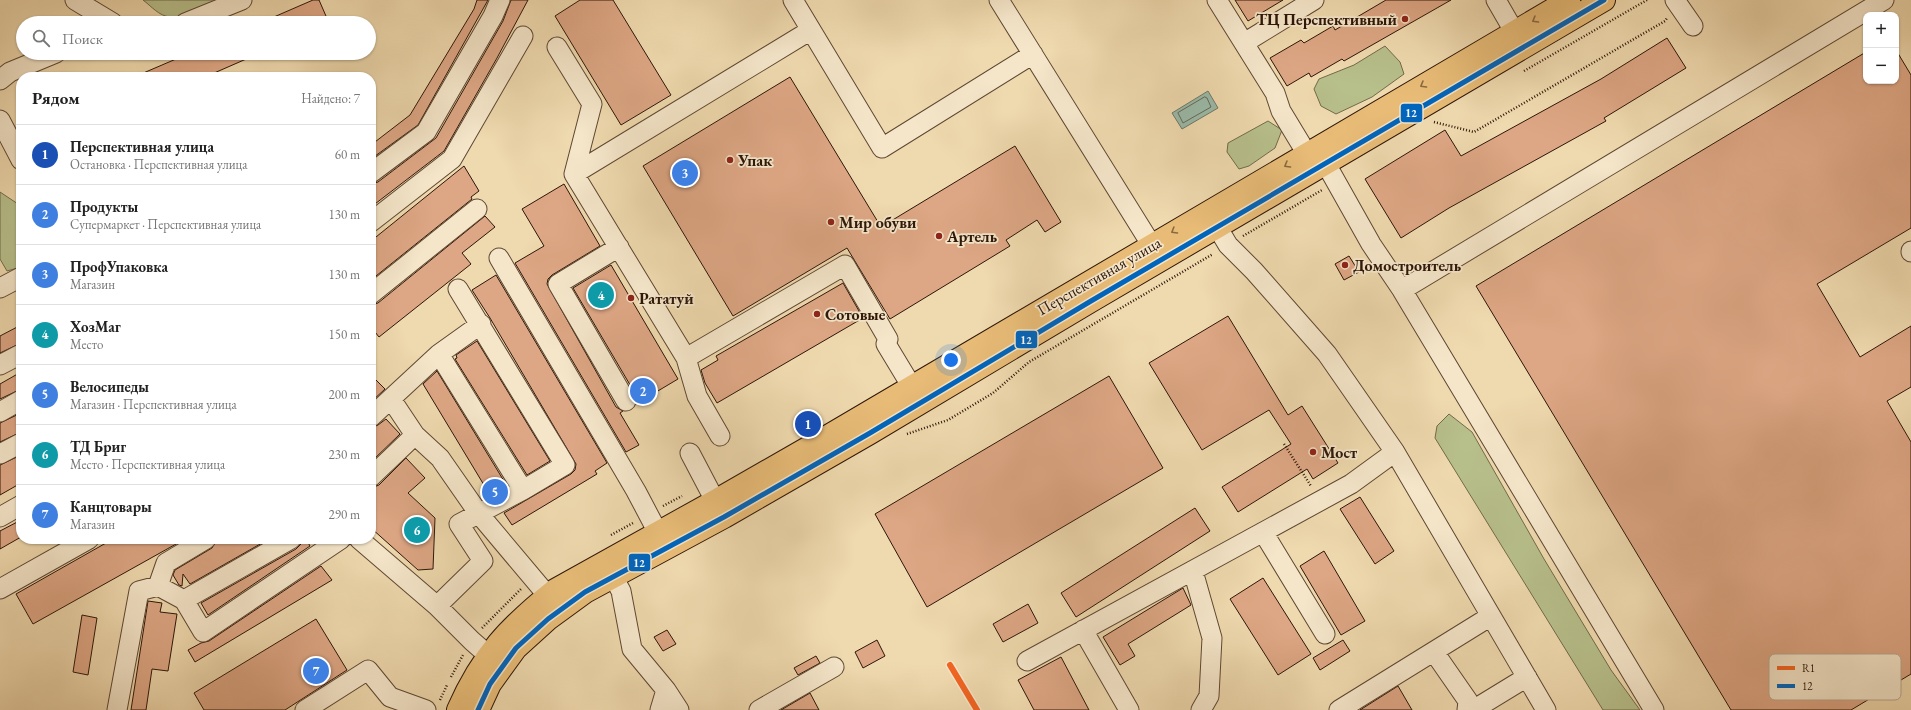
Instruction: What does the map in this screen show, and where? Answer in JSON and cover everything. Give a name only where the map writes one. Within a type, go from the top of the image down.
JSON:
[{"type":"main road","name":"Перспективная улица","points":[[1212,219],[1326,164],[1519,40],[1569,0]]},
{"type":"main road","name":"Перспективная улица","points":[[720,509],[912,387],[1156,252],[1212,219],[1307,154],[1519,40],[1604,0]]},
{"type":"main road","name":"Перспективная улица","points":[[478,710],[490,684],[502,666],[533,632],[609,569],[720,509],[870,433],[1156,252]]},
{"type":"main road","name":"Перспективная улица","points":[[458,710],[474,675],[488,654],[503,636],[548,596],[576,577],[609,569]]},
{"type":"street","points":[[75,0],[101,16]]},
{"type":"street","points":[[202,16],[242,0]]},
{"type":"street","points":[[376,169],[426,132],[493,16],[500,0]]},
{"type":"street","points":[[793,0],[882,148],[1033,54]]},
{"type":"street","points":[[999,0],[1156,252]]},
{"type":"street","points":[[1217,0],[1275,93],[1281,111],[1307,154],[1326,164],[1371,244],[1402,290],[1654,710]]},
{"type":"street","points":[[1244,44],[1314,0]]},
{"type":"street","points":[[1496,0],[1519,40]]},
{"type":"street","points":[[1675,0],[1693,26]]},
{"type":"street","points":[[1402,290],[1884,0]]},
{"type":"street","points":[[574,174],[811,30]]},
{"type":"street","points":[[376,218],[452,159],[523,36]]},
{"type":"street","points":[[557,47],[592,104],[574,174],[686,358],[697,396],[720,436]]},
{"type":"street","points":[[0,80],[10,72],[39,60]]},
{"type":"street","points":[[0,120],[16,150]]},
{"type":"street","points":[[376,290],[477,209]]},
{"type":"street","points":[[1212,219],[1228,244],[1254,271],[1327,354],[1395,452],[1546,710]]},
{"type":"street","points":[[618,248],[558,284],[626,401]]},
{"type":"street","points":[[499,258],[636,490],[662,541]]},
{"type":"street","points":[[686,358],[845,265],[888,339],[886,344],[912,387]]},
{"type":"street","points":[[0,288],[16,280]]},
{"type":"street","points":[[437,606],[483,561],[459,524],[523,490],[565,465],[481,324],[458,289]]},
{"type":"street","points":[[376,412],[439,354],[481,324]]},
{"type":"street","points":[[439,354],[523,490]]},
{"type":"street","points":[[0,365],[16,357]]},
{"type":"street","points":[[391,399],[415,435],[440,458],[479,514],[548,596]]},
{"type":"street","points":[[0,412],[16,403]]},
{"type":"street","points":[[376,472],[415,435]]},
{"type":"street","points":[[0,454],[16,445]]},
{"type":"street","points":[[1027,661],[1351,484],[1395,452]]},
{"type":"street","points":[[690,453],[720,509]]},
{"type":"street","points":[[0,517],[16,508]]},
{"type":"street","points":[[1263,532],[1325,634]]},
{"type":"street","points":[[0,589],[80,544]]},
{"type":"street","points":[[158,586],[166,563],[198,544]]},
{"type":"street","points":[[184,600],[282,544]]},
{"type":"street","points":[[117,710],[139,591],[158,586],[184,600],[203,632],[334,544]]},
{"type":"street","points":[[365,544],[437,606],[472,641],[488,654]]},
{"type":"street","points":[[609,569],[621,591],[632,649],[666,690],[679,710]]},
{"type":"street","points":[[1193,571],[1212,638],[1209,696],[1201,710]]},
{"type":"street","points":[[1339,710],[1491,616]]},
{"type":"street","points":[[1083,630],[1129,710]]},
{"type":"street","points":[[1434,652],[1468,701],[1467,710]]},
{"type":"street","points":[[759,710],[834,667]]},
{"type":"street","points":[[306,710],[368,670],[390,697],[426,710]]},
{"type":"street","points":[[1473,710],[1527,678]]},
{"type":"street","points":[[660,710],[666,690]]},
{"type":"path","points":[[1433,122],[1474,132],[1666,21],[1675,0]]},
{"type":"path","points":[[1284,444],[1320,501]]},
{"type":"green space","points":[[143,0],[221,0],[196,12],[183,16],[166,16],[155,10]]},
{"type":"green space","points":[[1385,46],[1400,62],[1404,74],[1372,97],[1336,114],[1321,106],[1314,89],[1319,79],[1354,65]]},
{"type":"green space","points":[[1268,121],[1282,130],[1275,148],[1249,166],[1239,169],[1227,152],[1228,143]]},
{"type":"green space","points":[[0,192],[16,203],[16,268],[7,271],[0,259]]},
{"type":"green space","points":[[1449,414],[1472,432],[1544,559],[1611,670],[1640,710],[1603,710],[1435,438],[1437,426]]},
{"type":"water","points":[[1208,91],[1218,108],[1182,129],[1172,113]]},
{"type":"building","points":[[313,0],[319,0],[326,16],[276,16]]},
{"type":"building","points":[[477,0],[488,0],[418,125],[376,155],[376,141],[410,115],[474,9]]},
{"type":"building","points":[[511,0],[528,0],[444,151],[376,203],[376,183],[436,138],[503,21]]},
{"type":"building","points":[[580,0],[613,0],[671,95],[621,125],[555,16]]},
{"type":"building","points":[[1235,0],[1283,0],[1248,21]]},
{"type":"building","points":[[1386,0],[1451,0],[1344,61],[1342,59],[1311,77],[1309,73],[1287,86],[1270,58],[1301,40],[1304,43],[1333,26],[1335,30]]},
{"type":"building","points":[[1667,38],[1686,68],[1604,118],[1606,121],[1449,208],[1401,238],[1365,179],[1445,130],[1461,156],[1601,79]]},
{"type":"building","points":[[1863,54],[1863,84],[1899,84],[1899,55],[1911,75],[1911,228],[1817,284],[1860,357],[1911,326],[1911,387],[1887,401],[1911,442],[1911,674],[1901,680],[1901,654],[1769,654],[1769,700],[1868,700],[1851,710],[1731,710],[1476,286]]},
{"type":"building","points":[[174,60],[244,60],[216,72],[146,72]]},
{"type":"building","points":[[790,77],[881,227],[1015,146],[1061,222],[1045,232],[1037,220],[1006,240],[1010,246],[890,319],[847,248],[733,316],[643,166]]},
{"type":"building","points":[[464,166],[479,191],[471,197],[472,199],[376,276],[376,237]]},
{"type":"building","points":[[564,184],[600,246],[552,275],[548,279],[547,284],[616,407],[623,411],[620,413],[639,445],[626,452],[515,263],[544,246],[522,209]]},
{"type":"building","points":[[485,216],[495,227],[462,253],[471,264],[379,337],[376,333],[376,304]]},
{"type":"building","name":"Домостроитель","points":[[1349,256],[1359,272],[1344,280],[1335,264]]},
{"type":"building","points":[[611,265],[678,379],[636,404],[636,395],[573,288]]},
{"type":"building","points":[[496,275],[607,463],[595,471],[597,474],[512,525],[504,513],[571,474],[575,470],[576,464],[472,290]]},
{"type":"building","points":[[843,283],[863,318],[717,403],[705,383],[701,370],[718,360],[716,356]]},
{"type":"building","points":[[1228,316],[1288,415],[1302,406],[1338,463],[1313,479],[1307,469],[1238,512],[1222,487],[1291,444],[1269,410],[1202,450],[1149,363]]},
{"type":"building","points":[[16,328],[16,345],[0,353],[0,336]]},
{"type":"building","points":[[477,341],[550,461],[527,475],[455,359],[457,358],[456,355]]},
{"type":"building","points":[[437,371],[507,486],[490,495],[423,384]]},
{"type":"building","points":[[16,375],[16,391],[0,399],[0,384]]},
{"type":"building","points":[[1109,376],[1163,468],[927,607],[875,514]]},
{"type":"building","points":[[376,380],[385,389],[376,397]]},
{"type":"building","points":[[16,415],[16,434],[0,442],[0,423]]},
{"type":"building","points":[[386,419],[400,434],[376,457],[376,426]]},
{"type":"building","points":[[16,457],[16,486],[0,495],[0,465]]},
{"type":"building","points":[[406,458],[425,478],[408,493],[435,518],[433,569],[418,570],[376,532],[376,486],[379,485]]},
{"type":"building","points":[[1360,497],[1394,551],[1375,564],[1340,509]]},
{"type":"building","points":[[1195,508],[1210,531],[1076,617],[1061,593]]},
{"type":"building","points":[[16,523],[16,540],[0,549],[0,531]]},
{"type":"building","points":[[104,544],[176,544],[33,624],[16,594]]},
{"type":"building","points":[[214,544],[260,544],[190,584],[183,574],[182,586],[179,585],[173,575],[175,570],[212,548]]},
{"type":"building","points":[[301,544],[309,544],[310,546],[208,615],[201,603],[296,549]]},
{"type":"building","points":[[1324,551],[1365,621],[1341,635],[1300,566]]},
{"type":"building","points":[[321,566],[332,580],[195,662],[188,650],[201,643],[209,641]]},
{"type":"building","points":[[1263,578],[1311,654],[1278,675],[1230,599]]},
{"type":"building","points":[[1183,588],[1191,605],[1128,644],[1135,656],[1120,665],[1103,637]]},
{"type":"building","points":[[148,601],[162,603],[160,612],[177,614],[168,671],[152,669],[146,710],[131,710]]},
{"type":"building","points":[[1028,604],[1038,623],[1003,642],[993,624]]},
{"type":"building","points":[[82,615],[97,618],[88,675],[73,672]]},
{"type":"building","points":[[316,619],[347,670],[285,710],[204,710],[194,693]]},
{"type":"building","points":[[667,630],[676,644],[663,651],[654,637]]},
{"type":"building","points":[[877,640],[885,656],[863,668],[855,652]]},
{"type":"building","points":[[1343,640],[1350,651],[1320,670],[1313,658]]},
{"type":"building","points":[[816,656],[820,663],[798,675],[794,668]]},
{"type":"building","points":[[1061,657],[1089,710],[1034,710],[1018,680]]},
{"type":"building","points":[[1398,686],[1412,710],[1360,710]]},
{"type":"building","points":[[810,693],[819,710],[781,710]]},
{"type":"transit line","name":"12","points":[[478,710],[490,684],[516,648],[548,619],[585,592],[724,517],[870,433],[1091,301],[1604,0]]},
{"type":"transit line","name":"R1","points":[[950,665],[977,710]]},
{"type":"place","name":"ТЦ Перспективный","points":[[1405,19]]},
{"type":"place","name":"Упак","points":[[730,160]]},
{"type":"place","name":"ПрофУпаковка","points":[[685,173]]},
{"type":"place","name":"Мир обуви","points":[[831,222]]},
{"type":"place","name":"Артель","points":[[939,236]]},
{"type":"place","name":"Домостроитель","points":[[1345,265]]},
{"type":"place","name":"ХозМаг","points":[[601,295]]},
{"type":"place","name":"Рататуй","points":[[631,298]]},
{"type":"place","name":"Сотовые","points":[[817,314]]},
{"type":"place","name":"Продукты","points":[[643,391]]},
{"type":"place","name":"Перспективная улица","points":[[808,424]]},
{"type":"place","name":"Мост","points":[[1313,452]]},
{"type":"place","name":"Велосипеды","points":[[495,492]]},
{"type":"place","name":"ТД Бриг","points":[[417,530]]},
{"type":"place","name":"Канцтовары","points":[[316,671]]}]
